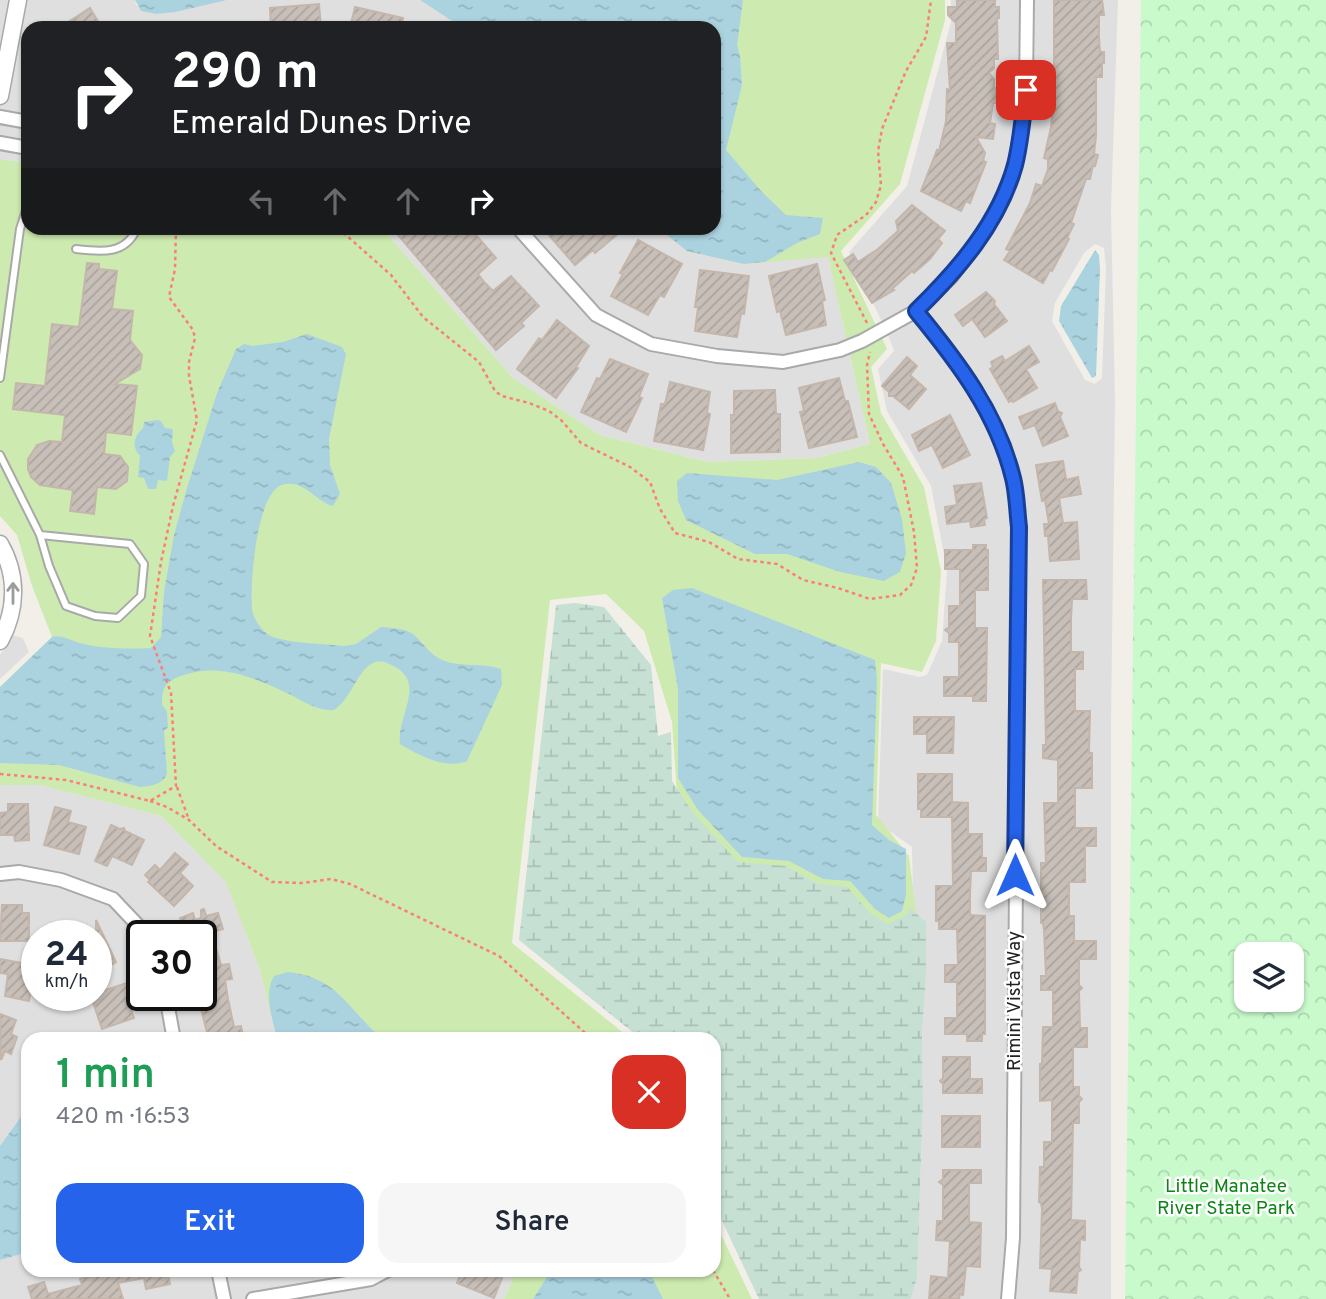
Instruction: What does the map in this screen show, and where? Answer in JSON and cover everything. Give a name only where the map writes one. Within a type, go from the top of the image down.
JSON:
[{"type":"street","points":[[0,96],[6,26],[18,0]]},
{"type":"street","points":[[524,235],[596,316],[651,344],[717,356],[783,362],[840,351],[916,311],[952,276],[983,234],[1015,166],[1026,90],[1027,0]]},
{"type":"street","points":[[0,117],[21,121]]},
{"type":"street","points":[[0,143],[21,147]]},
{"type":"street","name":"Rimini Vista Way","points":[[916,311],[981,398],[1002,444],[1014,481],[1019,527],[1013,1238],[1008,1299]]},
{"type":"street","points":[[0,544],[11,572],[14,595],[10,617],[0,641]]},
{"type":"street","points":[[0,874],[19,872],[61,880],[113,899],[133,920]]},
{"type":"street","points":[[169,1011],[173,1032]]},
{"type":"street","points":[[219,1277],[223,1299]]},
{"type":"street","points":[[253,1299],[374,1277]]},
{"type":"lane","points":[[0,378],[21,226]]},
{"type":"lane","points":[[76,249],[104,253],[117,250],[133,235]]},
{"type":"lane","points":[[0,455],[40,535],[49,566],[66,606],[94,616],[118,618],[141,596],[144,564],[130,544],[40,535]]},
{"type":"path","points":[[346,235],[391,275],[423,317],[479,362],[495,390],[502,396],[529,402],[549,411],[561,420],[581,443],[630,467],[650,482],[660,509],[675,533],[709,542],[738,559],[777,564],[803,580],[877,600],[900,595],[911,585],[917,568],[917,550],[903,477],[869,414],[867,365],[873,335],[831,253],[831,247],[837,235],[866,215],[876,202],[881,185],[878,151],[882,129],[906,71],[926,37],[931,0]]},
{"type":"path","points":[[176,235],[175,269],[169,297],[193,330],[195,338],[189,362],[189,376],[197,419],[161,562],[150,636],[170,693],[176,786],[189,820]]},
{"type":"path","points":[[0,774],[66,780],[167,807],[189,820],[216,846],[272,882],[303,883],[331,879],[350,884],[499,956],[584,1032]]},
{"type":"path","points":[[150,801],[176,786]]},
{"type":"path","points":[[717,1277],[730,1299]]},
{"type":"shaded area","points":[[0,0],[135,0],[136,5],[156,14],[227,0],[420,0],[452,21],[21,21],[21,162],[0,159]]},
{"type":"shaded area","points":[[951,0],[1019,0],[1018,90],[1007,164],[993,200],[976,231],[946,271],[911,305],[882,322],[849,252],[907,186],[951,22]]},
{"type":"shaded area","points":[[1035,0],[1118,0],[1111,209],[1115,403],[1111,725],[1111,1299],[1016,1299],[1021,1238],[1027,527],[1021,479],[1009,441],[989,395],[926,311],[959,279],[990,236],[1007,205],[1022,169],[1034,91]],"holes":[[[1095,244],[1104,248],[1106,269],[1102,378],[1095,384],[1085,380],[1052,321],[1055,303],[1084,253]]]},
{"type":"shaded area","points":[[388,235],[667,235],[687,251],[828,256],[870,444],[816,458],[708,462],[600,435],[513,378]]},
{"type":"shaded area","points":[[914,320],[974,401],[995,446],[1006,482],[1011,527],[1005,1237],[1000,1299],[911,1299],[917,1278],[923,1104],[922,1037],[926,975],[910,908],[913,895],[912,847],[878,823],[883,669],[920,677],[927,675],[942,641],[947,571],[931,486],[887,411],[878,369],[894,351],[888,335]]},
{"type":"shaded area","points":[[12,635],[23,638],[29,652],[0,679],[0,655]]},
{"type":"shaded area","points":[[0,785],[39,785],[161,816],[226,881],[260,970],[275,1032],[21,1032],[21,1277],[513,1277],[504,1299],[0,1299]]},
{"type":"green space","points":[[420,0],[945,0],[945,20],[900,184],[841,251],[887,349],[871,367],[881,413],[924,487],[941,571],[936,641],[922,672],[881,663],[876,815],[909,856],[919,937],[740,869],[678,808],[672,722],[644,631],[606,594],[550,600],[512,943],[622,1032],[275,1032],[260,970],[226,882],[161,816],[39,785],[0,785],[0,687],[52,637],[32,586],[17,535],[0,516],[0,159],[21,162],[21,235],[388,235],[513,378],[600,435],[708,462],[816,458],[870,444],[828,257],[744,264],[687,251],[667,235],[721,235],[721,21],[452,21]]},
{"type":"green space","name":"Little Manatee River State Park","points":[[1141,0],[1326,0],[1326,1299],[1125,1299]]},
{"type":"green space","points":[[575,603],[604,607],[651,665],[658,736],[671,732],[672,781],[693,813],[738,862],[786,866],[819,884],[847,887],[870,913],[887,924],[905,916],[910,908],[926,922],[917,1278],[911,1299],[759,1299],[721,1219],[721,1032],[632,1032],[519,940],[556,605]]},
{"type":"green space","points":[[721,1235],[752,1299],[504,1299],[513,1277],[721,1277]]},
{"type":"water","points":[[135,0],[227,0],[156,14],[141,11]]},
{"type":"water","points":[[420,0],[743,0],[737,45],[742,85],[726,150],[786,215],[823,218],[820,234],[797,243],[765,262],[744,264],[687,251],[667,235],[721,235],[721,21],[452,21]]},
{"type":"water","points":[[1095,250],[1099,255],[1100,269],[1096,376],[1092,378],[1059,321],[1061,306]]},
{"type":"water","points":[[307,334],[342,347],[346,354],[329,439],[330,465],[340,494],[333,506],[299,486],[285,484],[275,489],[267,502],[257,539],[252,579],[254,616],[260,627],[269,635],[305,643],[344,646],[356,644],[381,627],[402,629],[413,634],[442,660],[501,669],[502,685],[467,761],[450,764],[441,762],[424,757],[400,744],[408,699],[407,679],[400,670],[379,662],[367,667],[344,701],[334,710],[317,708],[267,684],[226,672],[198,672],[173,680],[166,685],[162,699],[162,705],[167,711],[168,727],[164,731],[167,774],[162,781],[152,785],[140,787],[59,765],[0,763],[0,687],[52,637],[100,647],[151,648],[161,637],[164,592],[174,535],[217,393],[236,349],[244,344],[253,346],[283,342]]},
{"type":"water","points":[[161,421],[165,428],[173,429],[172,442],[175,451],[170,457],[167,481],[158,480],[156,489],[148,489],[144,478],[138,477],[140,456],[135,449],[135,442],[144,422]]},
{"type":"water","points":[[859,462],[876,467],[891,483],[902,519],[906,553],[900,572],[884,581],[840,572],[787,554],[755,554],[686,520],[678,501],[677,481],[687,473],[777,480]]},
{"type":"water","points":[[692,588],[875,660],[877,680],[872,825],[889,840],[906,849],[906,895],[902,911],[889,918],[875,909],[850,881],[823,879],[789,861],[742,857],[698,810],[678,778],[678,689],[662,598],[673,590]]},
{"type":"water","points":[[288,972],[320,981],[342,997],[375,1032],[275,1032],[269,991],[274,976]]},
{"type":"water","points":[[21,1117],[21,1254],[0,1260],[0,1146]]},
{"type":"water","points":[[547,1277],[652,1277],[663,1299],[533,1299]]},
{"type":"building","points":[[957,0],[995,0],[995,7],[999,7],[998,59],[994,59],[994,68],[989,73],[994,79],[994,88],[998,88],[997,103],[993,103],[990,123],[995,124],[993,139],[976,137],[985,153],[983,161],[986,162],[970,203],[966,201],[961,211],[921,191],[937,150],[939,151],[946,121],[947,89],[950,90],[947,43],[956,43],[956,23],[948,15],[948,7],[957,7]]},
{"type":"building","points":[[1054,0],[1102,0],[1104,15],[1099,15],[1099,37],[1104,63],[1102,77],[1096,77],[1094,154],[1098,155],[1095,166],[1093,165],[1090,179],[1086,179],[1071,223],[1074,224],[1067,238],[1069,239],[1043,283],[1004,260],[1010,251],[1006,249],[1030,203],[1036,184],[1042,186],[1048,169],[1048,159],[1044,158],[1054,96]]},
{"type":"building","points":[[319,4],[320,21],[271,21],[270,8]]},
{"type":"building","points":[[355,7],[403,18],[402,21],[352,21]]},
{"type":"building","points":[[90,8],[98,21],[70,21]]},
{"type":"building","points":[[912,205],[945,231],[938,239],[942,243],[930,259],[914,273],[912,271],[892,289],[894,290],[872,303],[844,260],[853,254],[858,262],[878,249],[898,231],[896,221]]},
{"type":"building","points":[[398,235],[476,235],[496,258],[478,274],[485,283],[493,291],[511,276],[539,306],[521,323],[524,326],[496,350]]},
{"type":"building","points":[[549,235],[617,235],[595,253],[593,250],[575,265]]},
{"type":"building","points":[[638,240],[682,264],[664,297],[660,295],[648,315],[611,296]]},
{"type":"building","points":[[87,263],[99,264],[99,269],[117,271],[112,309],[133,311],[130,340],[142,355],[140,369],[115,384],[137,386],[131,435],[106,432],[104,454],[120,456],[128,467],[127,481],[116,489],[97,487],[94,514],[70,511],[73,490],[40,485],[31,477],[28,469],[28,459],[37,445],[49,441],[62,442],[65,415],[13,409],[16,383],[45,386],[52,324],[79,327]]},
{"type":"building","points":[[817,264],[825,300],[822,301],[826,325],[786,335],[780,311],[777,312],[769,276]]},
{"type":"building","points":[[700,270],[749,276],[744,314],[741,313],[737,337],[695,331]]},
{"type":"building","points":[[986,292],[1007,321],[985,337],[972,319],[963,326],[955,315]]},
{"type":"building","points":[[557,320],[589,346],[576,367],[578,368],[556,398],[517,369],[539,338],[542,340]]},
{"type":"building","points":[[1029,346],[1039,362],[1026,369],[1037,388],[1009,402],[990,369],[993,367],[991,362],[1002,356],[1005,361]]},
{"type":"building","points":[[907,357],[917,366],[910,375],[926,389],[909,409],[893,396],[889,396],[889,392],[882,386]]},
{"type":"building","points":[[610,359],[648,374],[639,397],[642,398],[626,432],[581,412],[597,378],[600,379]]},
{"type":"building","points":[[839,378],[857,437],[809,448],[800,412],[804,411],[799,388]]},
{"type":"building","points":[[670,382],[710,392],[707,413],[710,414],[703,450],[654,441],[661,404],[665,404]]},
{"type":"building","points":[[775,390],[776,414],[780,414],[780,452],[731,453],[734,391]]},
{"type":"building","points":[[1055,403],[1058,411],[1062,413],[1060,417],[1068,436],[1043,446],[1035,425],[1024,429],[1019,417]]},
{"type":"building","points":[[950,415],[970,455],[943,468],[932,445],[919,451],[912,435]]},
{"type":"building","points":[[1063,461],[1066,480],[1078,477],[1081,494],[1059,498],[1063,523],[1077,522],[1079,559],[1050,561],[1044,524],[1049,524],[1036,465]]},
{"type":"building","points":[[981,483],[987,518],[984,519],[985,525],[971,527],[970,521],[947,524],[945,507],[957,505],[954,486]]},
{"type":"building","points":[[973,545],[986,545],[988,550],[988,590],[975,590],[975,628],[987,628],[986,701],[973,701],[973,696],[944,696],[944,677],[959,677],[959,642],[949,642],[949,633],[945,630],[949,627],[949,606],[960,606],[960,569],[945,569],[945,550],[973,550]]},
{"type":"building","points":[[1043,580],[1086,580],[1087,599],[1072,599],[1071,620],[1071,652],[1083,652],[1083,669],[1075,669],[1075,711],[1090,711],[1089,753],[1092,753],[1092,788],[1075,788],[1075,828],[1096,828],[1096,846],[1085,846],[1085,882],[1069,882],[1069,916],[1074,916],[1074,941],[1096,941],[1096,959],[1079,959],[1079,985],[1082,988],[1079,991],[1080,1028],[1087,1028],[1087,1047],[1073,1047],[1073,1087],[1079,1087],[1079,1096],[1082,1099],[1079,1102],[1079,1123],[1073,1123],[1071,1220],[1085,1221],[1085,1240],[1080,1239],[1081,1270],[1078,1272],[1076,1293],[1050,1291],[1052,1269],[1040,1268],[1040,1167],[1044,1167],[1044,1142],[1052,1142],[1052,1100],[1040,1101],[1040,1064],[1043,1027],[1053,1027],[1053,990],[1041,990],[1041,976],[1046,976],[1044,930],[1041,923],[1041,863],[1046,863],[1044,803],[1058,803],[1058,760],[1043,758],[1043,745],[1046,745]]},
{"type":"building","points":[[914,717],[954,717],[953,753],[927,753],[927,734],[914,734]]},
{"type":"building","points":[[918,774],[952,774],[952,802],[968,803],[968,834],[982,834],[982,858],[986,858],[986,871],[971,871],[970,915],[985,916],[985,1034],[982,1034],[982,1041],[967,1041],[967,1034],[945,1034],[945,1018],[957,1018],[957,982],[945,982],[945,965],[958,965],[957,929],[939,929],[939,921],[936,921],[936,886],[953,886],[952,817],[921,817],[921,809],[918,809]]},
{"type":"building","points":[[8,804],[28,804],[29,840],[15,841],[14,835],[0,835],[0,813],[8,812]]},
{"type":"building","points":[[55,807],[71,811],[68,822],[86,827],[79,854],[44,845]]},
{"type":"building","points":[[111,825],[124,828],[144,840],[132,865],[112,856],[107,866],[95,861]]},
{"type":"building","points":[[175,853],[188,864],[180,873],[193,886],[174,906],[148,882],[150,880],[145,875],[155,865],[160,870]]},
{"type":"building","points":[[2,905],[22,905],[22,913],[29,913],[29,920],[21,920],[21,941],[0,941]]},
{"type":"building","points":[[204,909],[206,916],[218,913],[223,929],[217,930],[217,920],[195,920],[201,918],[201,910]]},
{"type":"building","points":[[193,913],[195,920],[181,920],[180,918]]},
{"type":"building","points":[[217,952],[221,965],[229,964],[232,979],[225,980],[228,999],[234,1027],[241,1026],[242,1032],[207,1032],[202,1011],[217,1011]]},
{"type":"building","points":[[0,959],[21,963],[21,999],[5,996],[8,974],[0,973]]},
{"type":"building","points":[[126,983],[126,1011],[132,1011],[134,1018],[102,1029],[96,1011],[112,1011],[112,988]]},
{"type":"building","points":[[0,1014],[16,1020],[11,1034],[17,1037],[11,1054],[5,1051],[1,1060]]},
{"type":"building","points":[[943,1057],[970,1057],[970,1079],[982,1079],[982,1093],[943,1093],[943,1084],[940,1081],[943,1078]]},
{"type":"building","points":[[942,1116],[980,1116],[980,1147],[942,1147]]},
{"type":"building","points":[[943,1170],[981,1170],[981,1183],[969,1183],[969,1222],[981,1223],[980,1267],[966,1266],[963,1295],[960,1294],[959,1299],[929,1299],[931,1276],[948,1278],[950,1241],[936,1240],[937,1221],[943,1221],[943,1185],[939,1182],[943,1179]]},
{"type":"building","points":[[168,1277],[170,1284],[146,1289],[144,1278],[118,1283],[123,1299],[32,1299],[28,1287],[44,1282],[48,1294],[82,1285],[80,1279]]},
{"type":"building","points":[[459,1277],[502,1278],[494,1298],[457,1283]]},
{"type":"route","points":[[1015,875],[1019,527],[1014,481],[1002,444],[981,398],[916,311],[952,276],[983,234],[1000,202],[1015,166],[1026,90]]}]
